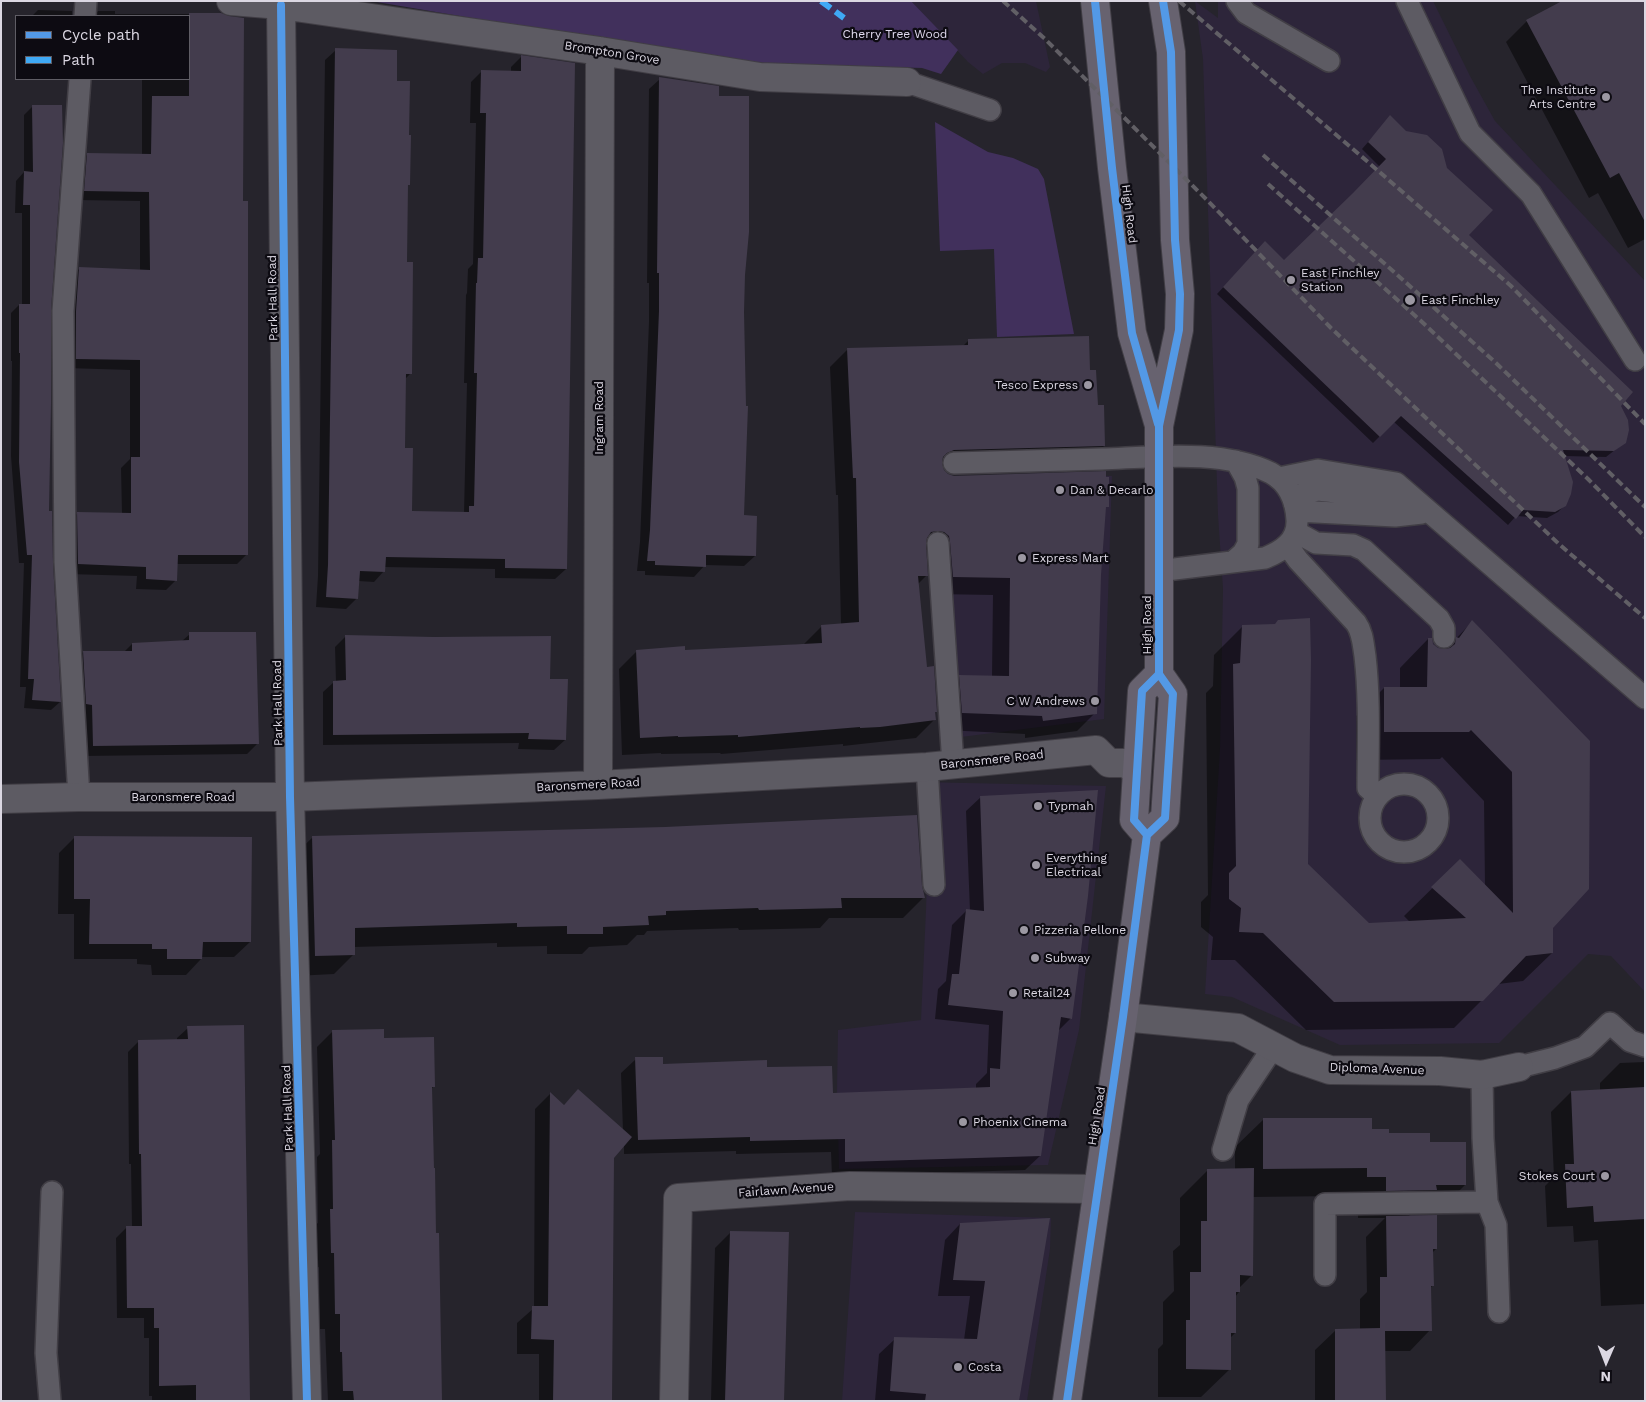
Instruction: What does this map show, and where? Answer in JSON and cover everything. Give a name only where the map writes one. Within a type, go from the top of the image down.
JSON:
[{"type":"main road","name":"High Road","points":[[1095,1],[1111,159],[1132,333],[1159,426]]},
{"type":"main road","name":"High Road","points":[[1159,674],[1159,426],[1179,330],[1180,294],[1175,240],[1170,52],[1163,1]]},
{"type":"main road","points":[[1159,674],[1173,694],[1165,818],[1148,835],[1134,820],[1136,769],[1142,691],[1159,674]]},
{"type":"main road","name":"High Road","points":[[1067,1401],[1148,835]]},
{"type":"street","name":"Brompton Grove","points":[[231,1],[281,5],[600,50],[760,77],[907,82]]},
{"type":"street","name":"Park Hall Road","points":[[281,5],[290,797],[307,1401]]},
{"type":"street","name":"Ingram Road","points":[[598,785],[600,50]]},
{"type":"street","name":"Baronsmere Road","points":[[1,799],[290,797],[598,785],[940,765],[1096,750],[1109,763],[1124,763],[1136,769]]},
{"type":"street","name":"Diploma Avenue","points":[[1123,1017],[1238,1028],[1295,1058],[1330,1070],[1440,1071],[1482,1075],[1519,1067]]},
{"type":"street","name":"Fairlawn Avenue","points":[[674,1401],[678,1198],[850,1186],[1097,1189]]},
{"type":"lane","points":[[85,15],[86,1]]},
{"type":"lane","points":[[1237,1],[1246,13],[1329,61]]},
{"type":"lane","points":[[1407,1],[1470,133],[1531,194],[1635,360]]},
{"type":"lane","points":[[79,797],[65,562],[63,312],[80,80]]},
{"type":"lane","name":"Brompton Grove","points":[[907,82],[990,110]]},
{"type":"lane","points":[[954,463],[1159,457],[1228,459],[1270,473],[1279,478],[1290,489],[1298,560],[1356,622],[1361,630],[1368,693],[1368,788],[1377,796]]},
{"type":"lane","points":[[1228,459],[1245,477],[1248,488],[1248,544],[1243,553],[1234,561]]},
{"type":"lane","points":[[1279,478],[1318,470],[1396,483],[1645,698]]},
{"type":"lane","points":[[1158,571],[1265,558],[1279,552],[1305,493],[1318,490],[1391,500],[1430,512]]},
{"type":"lane","points":[[1293,523],[1316,543],[1353,544],[1364,550],[1439,619],[1444,628],[1444,637]]},
{"type":"lane","points":[[934,885],[940,765],[938,543]]},
{"type":"lane","points":[[1519,1067],[1555,1058],[1585,1047],[1610,1023],[1630,1041],[1645,1046]]},
{"type":"lane","points":[[1223,1150],[1238,1100],[1274,1046]]},
{"type":"lane","points":[[1482,1075],[1487,1202],[1496,1225],[1498,1312]]},
{"type":"lane","points":[[50,1401],[46,1353],[52,1192]]},
{"type":"lane","points":[[1325,1275],[1325,1204],[1487,1202]]},
{"type":"shaded area","points":[[911,1],[1036,1],[1050,67],[1046,72],[1025,63],[1002,63],[983,74],[968,62]]},
{"type":"shaded area","points":[[1195,1],[1218,18],[1218,1],[1433,1],[1470,76],[1495,121],[1645,281],[1645,992],[1611,956],[1588,954],[1499,1043],[1340,1045],[1232,997],[1205,994],[1220,748],[1223,589],[1218,515],[1203,59]]},
{"type":"shaded area","points":[[943,476],[1112,476],[1104,719],[961,737]]},
{"type":"shaded area","points":[[920,782],[1106,786],[1079,1030],[1048,1165],[839,1169],[838,1030],[921,1020],[927,876]]},
{"type":"shaded area","points":[[855,1212],[1051,1218],[1050,1249],[1027,1401],[842,1401]]},
{"type":"green space","name":"Cherry Tree Wood","points":[[371,1],[911,1],[958,50],[941,74],[922,68],[732,62]]},
{"type":"green space","points":[[935,122],[988,152],[1013,158],[1038,169],[1044,179],[1074,334],[997,337],[994,249],[940,251]]},
{"type":"building","name":"The Institute Arts Centre","points":[[1562,1],[1645,1],[1645,222],[1619,173],[1610,178],[1526,20]]},
{"type":"building","points":[[189,13],[221,13],[244,18],[243,201],[248,201],[248,555],[178,555],[177,581],[146,579],[146,567],[78,564],[77,512],[131,513],[131,457],[140,457],[140,360],[76,359],[76,311],[79,267],[150,270],[149,192],[84,191],[87,153],[151,154],[152,96],[189,96]]},
{"type":"building","points":[[335,48],[397,50],[397,81],[410,81],[409,135],[411,135],[407,262],[413,262],[412,374],[406,374],[405,448],[413,448],[412,511],[469,512],[469,506],[474,506],[477,373],[474,373],[476,283],[478,258],[483,258],[486,113],[480,113],[481,70],[521,71],[521,55],[575,63],[567,569],[505,568],[505,559],[386,557],[385,572],[360,571],[358,599],[326,597]]},
{"type":"building","points":[[659,77],[719,86],[719,96],[749,96],[749,232],[744,312],[746,406],[748,406],[744,515],[757,516],[756,556],[706,555],[706,567],[655,565],[655,561],[647,561],[650,530],[659,311],[659,273],[657,273]]},
{"type":"building","points":[[32,105],[62,105],[63,143],[51,310],[49,511],[52,511],[61,702],[32,700],[34,679],[28,679],[32,555],[27,555],[19,462],[19,304],[30,304],[30,205],[23,205],[24,171],[33,172]]},
{"type":"building","points":[[1390,115],[1406,131],[1427,135],[1442,149],[1447,168],[1493,210],[1469,235],[1633,392],[1621,406],[1628,420],[1629,430],[1626,443],[1614,451],[1563,450],[1573,482],[1566,506],[1555,512],[1523,510],[1516,519],[1401,416],[1380,437],[1223,287],[1265,241],[1284,260],[1353,193],[1386,159],[1368,142]]},
{"type":"building","points":[[1089,336],[1090,370],[1096,370],[1098,405],[1104,405],[1105,446],[954,450],[943,457],[942,463],[944,470],[954,476],[1106,471],[1106,477],[1109,477],[1109,507],[1106,507],[1101,575],[1097,714],[1043,721],[1042,716],[962,713],[959,675],[1009,676],[1010,578],[953,577],[949,536],[944,532],[938,531],[931,532],[927,538],[928,576],[918,576],[927,667],[934,666],[936,720],[880,727],[738,737],[738,735],[640,738],[636,650],[685,646],[685,650],[822,643],[821,625],[859,622],[856,478],[853,478],[847,348],[968,345],[968,339]]},
{"type":"building","points":[[1310,618],[1308,864],[1369,923],[1466,918],[1431,887],[1460,859],[1513,913],[1512,772],[1471,730],[1469,732],[1384,732],[1384,687],[1427,687],[1428,638],[1432,638],[1433,644],[1438,648],[1450,648],[1455,644],[1456,637],[1459,638],[1472,620],[1590,741],[1589,889],[1553,928],[1553,953],[1526,956],[1483,1001],[1334,1002],[1263,933],[1239,932],[1241,908],[1229,899],[1229,873],[1236,866],[1233,664],[1240,663],[1242,625],[1275,624],[1278,620]]},
{"type":"building","points":[[189,632],[256,632],[259,744],[93,746],[92,705],[86,704],[83,651],[132,651],[132,643],[189,640]]},
{"type":"building","points":[[345,635],[434,637],[551,636],[550,679],[568,679],[566,740],[528,739],[529,733],[333,735],[333,681],[346,680]]},
{"type":"building","points":[[1098,790],[1088,896],[1072,1019],[1061,1017],[1041,1156],[845,1162],[845,1139],[750,1141],[750,1137],[638,1140],[635,1057],[663,1057],[663,1064],[767,1060],[767,1067],[832,1066],[833,1093],[990,1087],[990,1068],[1000,1069],[1003,1011],[948,1005],[952,974],[959,974],[966,909],[984,911],[980,796]]},
{"type":"building","points":[[917,815],[922,886],[925,898],[841,898],[842,908],[666,911],[666,915],[648,916],[649,925],[603,927],[603,934],[567,934],[567,926],[517,927],[517,923],[355,928],[355,955],[315,956],[312,836],[665,827]]},
{"type":"building","points":[[74,836],[252,837],[251,942],[203,942],[202,959],[167,959],[167,949],[152,949],[152,944],[89,944],[90,899],[74,899]]},
{"type":"building","points":[[244,1025],[250,1401],[196,1401],[196,1385],[159,1386],[159,1328],[154,1328],[154,1308],[127,1308],[126,1226],[142,1226],[138,1040],[188,1039],[187,1026]]},
{"type":"building","points":[[384,1029],[384,1038],[434,1037],[435,1087],[432,1087],[436,1233],[439,1233],[442,1401],[354,1401],[353,1391],[343,1391],[340,1314],[335,1314],[334,1253],[331,1253],[330,1209],[333,1209],[332,1140],[335,1140],[332,1030]]},
{"type":"building","name":"Stokes Court","points":[[1645,1087],[1645,1219],[1594,1222],[1593,1206],[1567,1208],[1565,1164],[1574,1164],[1571,1091]]},
{"type":"building","points":[[578,1089],[632,1137],[614,1158],[612,1401],[553,1401],[554,1340],[531,1339],[532,1306],[548,1306],[550,1092],[564,1105]]},
{"type":"building","points":[[1263,1118],[1372,1118],[1372,1129],[1389,1129],[1389,1133],[1430,1133],[1430,1142],[1466,1142],[1466,1185],[1436,1185],[1437,1190],[1386,1191],[1386,1177],[1367,1177],[1367,1168],[1263,1169]]},
{"type":"building","points":[[1254,1168],[1253,1276],[1240,1275],[1240,1292],[1236,1292],[1236,1333],[1231,1333],[1231,1370],[1186,1369],[1186,1320],[1190,1320],[1190,1272],[1201,1272],[1201,1221],[1207,1221],[1207,1169]]},
{"type":"building","points":[[1437,1215],[1437,1249],[1433,1249],[1434,1286],[1431,1286],[1432,1331],[1385,1331],[1386,1401],[1335,1401],[1335,1329],[1380,1328],[1380,1277],[1387,1277],[1386,1216]]},
{"type":"building","points":[[1050,1218],[1019,1401],[925,1401],[926,1394],[890,1391],[894,1337],[977,1339],[985,1281],[953,1280],[960,1223]]},
{"type":"building","points":[[730,1231],[789,1232],[784,1401],[725,1401]]},
{"type":"railway","points":[[1003,1],[1045,39],[1208,201],[1331,328],[1560,545],[1645,618]]},
{"type":"railway","points":[[1179,1],[1511,286],[1645,424]]},
{"type":"railway","points":[[1263,155],[1496,363],[1645,507]]},
{"type":"railway","points":[[1268,184],[1421,321],[1588,479],[1645,537]]},
{"type":"marked path","points":[[821,1],[844,18]]},
{"type":"cycle path","points":[[1095,1],[1112,168],[1132,333],[1158,424]]},
{"type":"cycle path","points":[[1067,1401],[1123,1017],[1147,835],[1165,818],[1173,694],[1159,674],[1159,426],[1179,330],[1180,294],[1175,240],[1171,52],[1163,1]]},
{"type":"cycle path","points":[[281,5],[290,797],[307,1401]]},
{"type":"cycle path","points":[[1147,835],[1134,820],[1142,691],[1159,674]]},
{"type":"place","name":"The Institute Arts Centre","points":[[1606,97]]},
{"type":"place","name":"East Finchley Station","points":[[1291,280]]},
{"type":"place","name":"East Finchley","points":[[1410,300]]},
{"type":"place","name":"Tesco Express","points":[[1088,385]]},
{"type":"place","name":"Dan & Decarlo","points":[[1060,490]]},
{"type":"place","name":"Express Mart","points":[[1022,558]]},
{"type":"place","name":"C W Andrews","points":[[1095,701]]},
{"type":"place","name":"Typmah","points":[[1038,806]]},
{"type":"place","name":"Everything Electrical","points":[[1036,865]]},
{"type":"place","name":"Pizzeria Pellone","points":[[1024,930]]},
{"type":"place","name":"Subway","points":[[1035,958]]},
{"type":"place","name":"Retail24","points":[[1013,993]]},
{"type":"place","name":"Phoenix Cinema","points":[[963,1122]]},
{"type":"place","name":"Stokes Court","points":[[1605,1176]]},
{"type":"place","name":"Costa","points":[[958,1367]]}]
